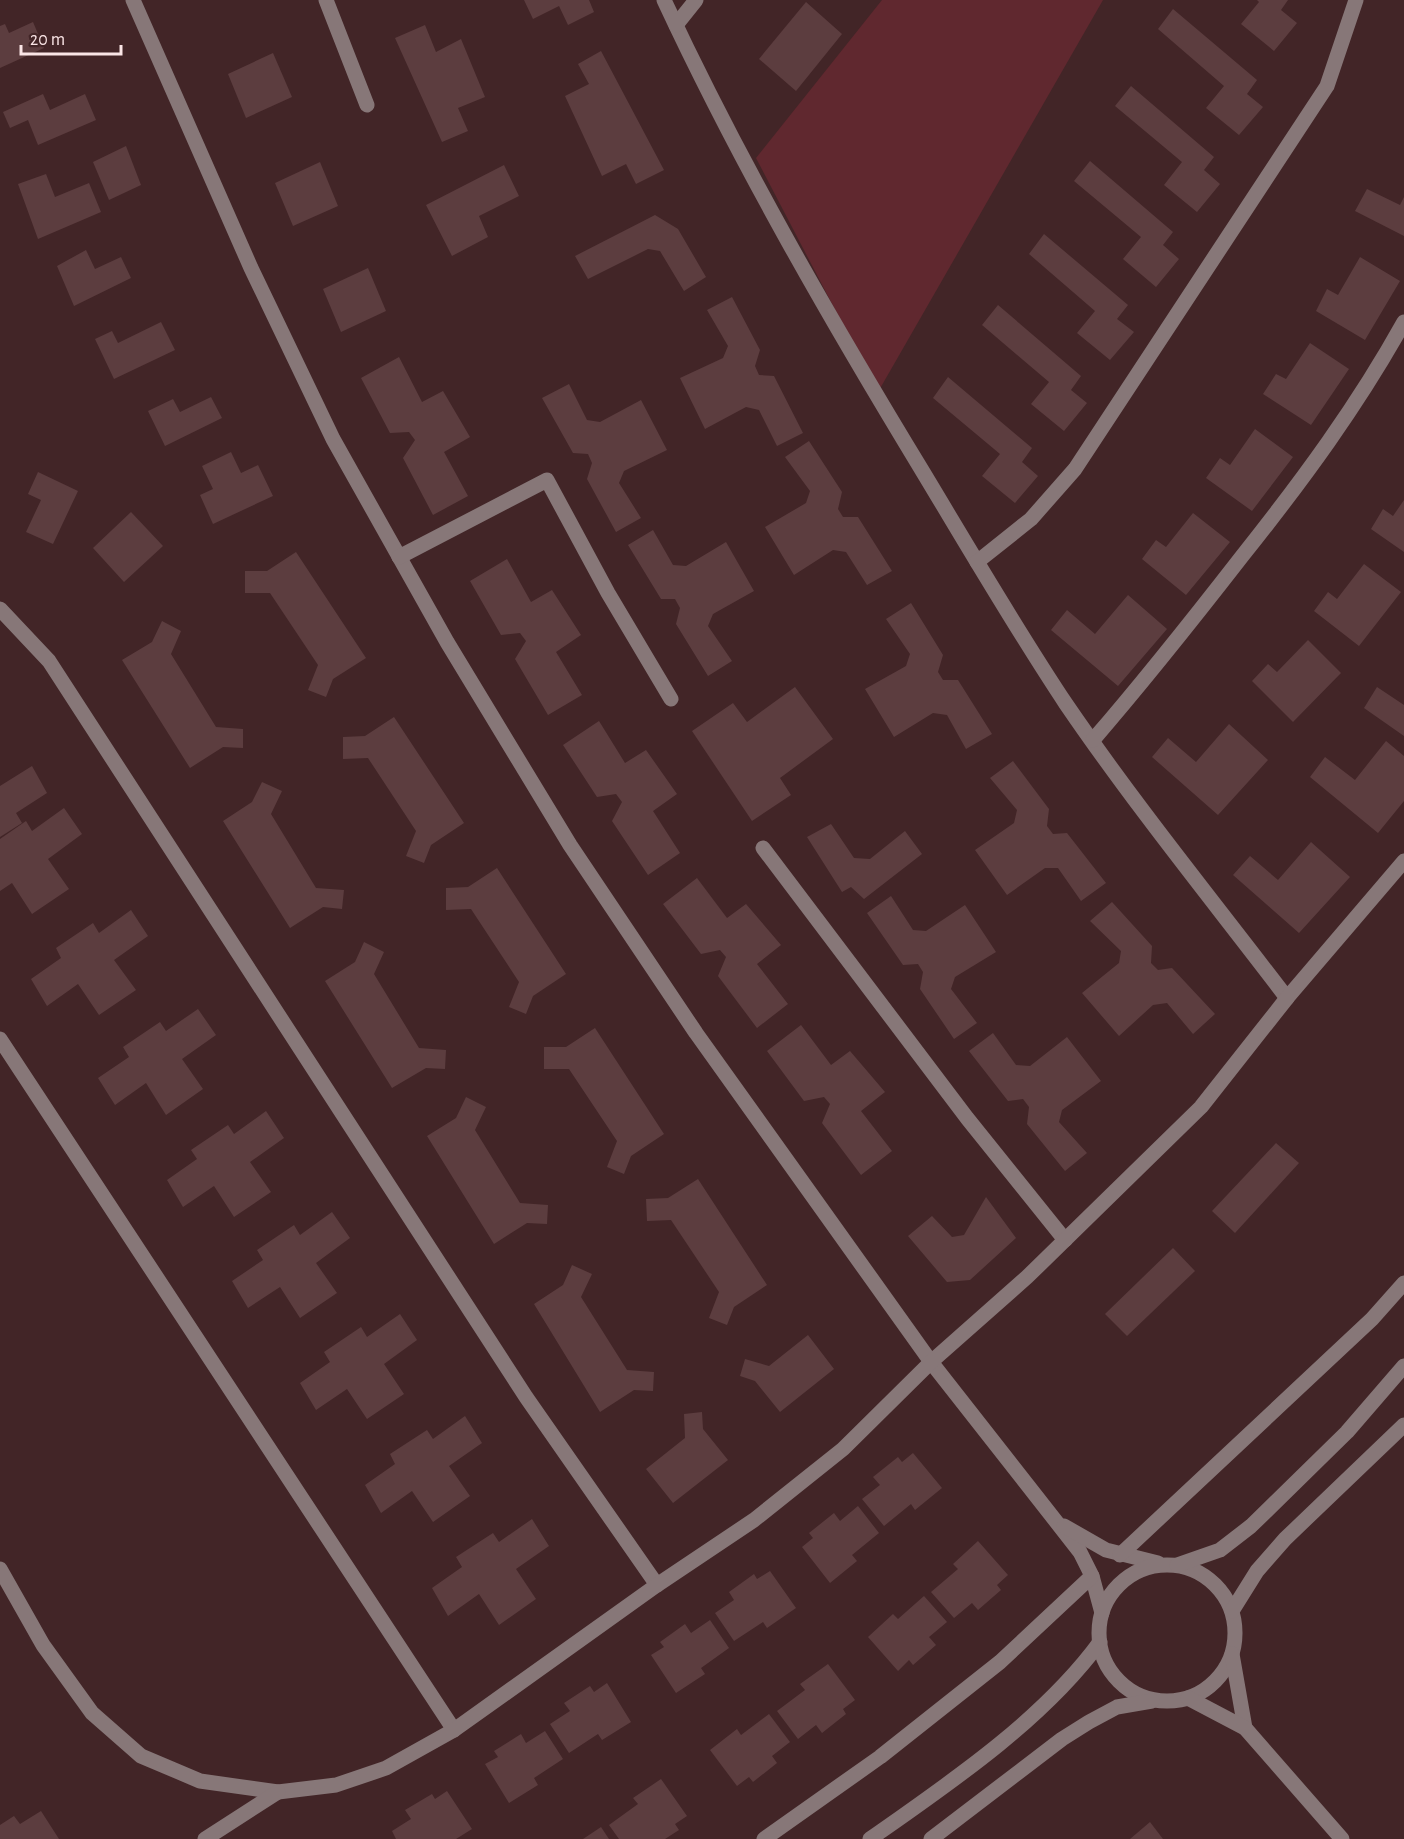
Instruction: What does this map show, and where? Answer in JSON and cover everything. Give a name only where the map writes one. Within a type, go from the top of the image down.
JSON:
[{"type":"street","points":[[133,0],[251,268],[333,439],[447,642],[570,845],[696,1033],[932,1362],[1080,1552],[1092,1576],[1102,1613]]},
{"type":"street","points":[[326,0],[368,105]]},
{"type":"street","points":[[664,0],[785,236],[977,562],[1067,705],[1287,998]]},
{"type":"street","points":[[676,25],[696,0]]},
{"type":"street","points":[[977,562],[1031,519],[1075,469],[1327,86],[1356,0]]},
{"type":"street","points":[[1093,740],[1180,636],[1313,466],[1380,366],[1404,322]]},
{"type":"street","points":[[399,557],[548,480],[608,593],[671,699]]},
{"type":"street","points":[[0,609],[49,661],[526,1397],[657,1585]]},
{"type":"street","points":[[763,848],[967,1118],[1065,1240]]},
{"type":"street","points":[[0,1569],[43,1645],[92,1713],[141,1756],[200,1781],[278,1792],[336,1785],[386,1768],[454,1730],[657,1585],[754,1520],[843,1449],[932,1362],[1065,1240],[1201,1107],[1287,998],[1404,861]]},
{"type":"street","points":[[0,1039],[454,1730]]},
{"type":"street","points":[[1120,1555],[1372,1319],[1404,1283]]},
{"type":"street","points":[[1177,1565],[1220,1550],[1251,1526],[1347,1432],[1404,1366]]},
{"type":"street","points":[[1232,1611],[1257,1571],[1285,1539],[1404,1425]]},
{"type":"street","points":[[931,1839],[1062,1739],[1089,1722],[1117,1707],[1188,1698],[1207,1689],[1222,1674],[1232,1654],[1236,1633],[1232,1611],[1222,1590],[1204,1575],[1177,1565],[1160,1564],[1120,1555],[1091,1542],[1056,1521]]},
{"type":"street","points":[[1159,1700],[1145,1698],[1126,1688],[1110,1671],[1100,1642],[1099,1626],[1105,1603],[1119,1584],[1137,1571],[1160,1564]]},
{"type":"street","points":[[764,1839],[880,1757],[981,1677],[1092,1576]]},
{"type":"street","points":[[870,1839],[1034,1716],[1078,1672],[1100,1642]]},
{"type":"street","points":[[1232,1654],[1245,1728]]},
{"type":"street","points":[[1188,1698],[1245,1728],[1342,1839]]},
{"type":"street","points":[[205,1839],[278,1792]]},
{"type":"shaded area","points":[[882,0],[1103,0],[878,392],[756,158]]},
{"type":"building","points":[[524,0],[589,0],[594,12],[568,25],[559,6],[533,19]]},
{"type":"building","points":[[1257,0],[1288,0],[1281,10],[1297,23],[1274,51],[1241,24],[1259,2]]},
{"type":"building","points":[[806,2],[842,34],[796,91],[759,59]]},
{"type":"building","points":[[1173,9],[1257,80],[1247,94],[1263,107],[1239,135],[1206,108],[1224,86],[1158,29]]},
{"type":"building","points":[[33,22],[44,48],[0,68],[0,26],[5,24],[9,33]]},
{"type":"building","points":[[425,25],[436,52],[461,39],[485,97],[458,108],[468,131],[442,142],[395,38]]},
{"type":"building","points":[[601,51],[664,170],[636,184],[626,164],[602,176],[565,96],[589,84],[578,64]]},
{"type":"building","points":[[273,53],[292,97],[246,118],[228,74]]},
{"type":"building","points":[[1131,86],[1214,157],[1204,170],[1220,184],[1197,212],[1164,185],[1182,162],[1115,106]]},
{"type":"building","points":[[43,94],[50,110],[85,94],[96,120],[38,145],[28,120],[10,128],[3,112]]},
{"type":"building","points":[[126,146],[141,185],[109,200],[93,162]]},
{"type":"building","points":[[1090,161],[1173,232],[1163,245],[1179,259],[1156,287],[1123,259],[1141,237],[1074,181]]},
{"type":"building","points":[[320,162],[338,206],[293,226],[275,183]]},
{"type":"building","points":[[504,165],[519,196],[479,216],[488,237],[452,256],[426,205]]},
{"type":"building","points":[[46,174],[55,197],[89,183],[101,212],[38,239],[18,184]]},
{"type":"building","points":[[1367,189],[1400,205],[1404,197],[1404,236],[1355,211]]},
{"type":"building","points":[[655,215],[678,229],[706,277],[684,291],[660,251],[648,249],[588,279],[575,256]]},
{"type":"building","points":[[1044,234],[1128,305],[1117,319],[1134,332],[1110,360],[1077,333],[1095,311],[1029,254]]},
{"type":"building","points":[[86,250],[95,269],[121,257],[131,278],[74,306],[57,266]]},
{"type":"building","points":[[1360,257],[1400,281],[1365,340],[1316,311],[1327,289],[1338,295]]},
{"type":"building","points":[[368,268],[386,311],[341,332],[323,289]]},
{"type":"building","points":[[732,297],[760,350],[755,366],[759,375],[774,376],[803,433],[777,446],[759,410],[746,407],[705,429],[680,378],[723,358],[728,346],[707,310]]},
{"type":"building","points":[[998,305],[1081,376],[1071,390],[1087,403],[1064,431],[1031,404],[1049,382],[982,325]]},
{"type":"building","points":[[161,322],[175,350],[114,379],[95,339],[112,331],[118,343]]},
{"type":"building","points":[[1310,343],[1349,369],[1311,425],[1263,394],[1276,374],[1286,379]]},
{"type":"building","points":[[399,357],[422,402],[443,391],[470,437],[444,452],[468,496],[433,515],[403,458],[415,440],[409,432],[390,433],[361,378]]},
{"type":"building","points":[[948,377],[1032,448],[1022,462],[1038,476],[1015,503],[982,476],[1000,454],[933,398]]},
{"type":"building","points":[[569,384],[587,420],[600,422],[641,400],[667,450],[624,471],[619,483],[641,518],[616,532],[587,479],[592,463],[588,454],[573,453],[542,398]]},
{"type":"building","points":[[211,397],[222,418],[165,446],[148,411],[173,399],[180,412]]},
{"type":"building","points":[[1255,429],[1293,457],[1252,511],[1206,478],[1220,458],[1230,465]]},
{"type":"building","points":[[809,441],[842,492],[838,509],[843,517],[858,517],[892,571],[867,585],[846,552],[833,550],[794,575],[765,527],[806,503],[810,491],[785,457]]},
{"type":"building","points":[[231,452],[241,473],[258,465],[273,496],[213,524],[200,495],[213,489],[202,466]]},
{"type":"building","points":[[38,472],[78,491],[53,544],[26,532],[41,500],[28,494]]},
{"type":"building","points":[[1404,500],[1404,552],[1371,529],[1383,509],[1393,516]]},
{"type":"building","points":[[131,512],[163,546],[124,582],[93,548]]},
{"type":"building","points":[[1193,513],[1230,542],[1186,595],[1142,559],[1156,540],[1166,547]]},
{"type":"building","points":[[653,530],[673,565],[686,566],[726,542],[754,591],[713,614],[708,626],[732,661],[708,676],[676,624],[680,608],[675,599],[661,599],[628,545]]},
{"type":"building","points":[[296,552],[366,658],[333,679],[326,697],[308,690],[318,665],[270,593],[245,593],[245,571],[267,571]]},
{"type":"building","points":[[507,559],[531,602],[552,590],[581,635],[556,652],[582,695],[548,715],[515,659],[526,641],[520,633],[501,635],[470,581]]},
{"type":"building","points":[[1364,564],[1401,592],[1359,646],[1314,611],[1328,592],[1337,599]]},
{"type":"building","points":[[1128,595],[1167,629],[1118,686],[1051,630],[1067,610],[1095,634]]},
{"type":"building","points":[[911,603],[943,655],[938,672],[943,680],[958,680],[992,734],[966,749],[947,715],[933,713],[894,737],[865,689],[906,666],[910,654],[886,619]]},
{"type":"building","points":[[162,621],[181,631],[171,654],[216,727],[243,729],[243,748],[223,747],[190,768],[122,660],[152,642]]},
{"type":"building","points":[[1308,640],[1341,673],[1293,722],[1252,681],[1268,664],[1277,672]]},
{"type":"building","points":[[795,687],[833,739],[780,778],[791,795],[752,821],[692,731],[733,703],[747,722]]},
{"type":"building","points":[[1377,687],[1404,705],[1404,736],[1364,708]]},
{"type":"building","points":[[394,717],[464,823],[431,845],[424,863],[406,856],[416,831],[368,758],[343,759],[343,737],[365,736]]},
{"type":"building","points":[[599,721],[625,763],[646,750],[677,794],[653,811],[680,853],[648,875],[612,821],[622,802],[616,794],[597,797],[563,745]]},
{"type":"building","points":[[1229,724],[1268,760],[1218,815],[1152,757],[1168,738],[1196,762]]},
{"type":"building","points":[[1386,741],[1404,756],[1404,801],[1378,833],[1310,777],[1325,757],[1355,780]]},
{"type":"building","points":[[1013,761],[1049,809],[1047,826],[1053,834],[1067,833],[1106,883],[1081,901],[1058,868],[1045,868],[1007,895],[975,850],[1014,823],[1017,810],[990,778]]},
{"type":"building","points":[[32,766],[47,793],[16,813],[22,823],[0,837],[0,786]]},
{"type":"building","points":[[262,782],[282,791],[271,814],[316,888],[344,890],[342,909],[323,907],[290,928],[223,821],[252,802]]},
{"type":"building","points":[[64,808],[82,834],[48,859],[69,889],[32,914],[12,883],[0,891],[0,839],[26,821],[32,831]]},
{"type":"building","points":[[831,824],[854,858],[870,859],[905,831],[922,854],[864,899],[851,887],[842,892],[807,837]]},
{"type":"building","points":[[1311,842],[1350,877],[1299,933],[1233,875],[1250,856],[1278,880]]},
{"type":"building","points":[[497,868],[566,974],[533,996],[526,1014],[509,1007],[519,982],[471,909],[446,910],[446,888],[468,887]]},
{"type":"building","points":[[697,878],[727,918],[746,904],[781,945],[757,964],[788,1004],[757,1028],[718,976],[726,957],[720,950],[701,954],[663,904]]},
{"type":"building","points":[[891,896],[913,930],[926,931],[965,905],[996,952],[955,977],[951,989],[977,1023],[954,1039],[920,989],[923,972],[918,964],[903,965],[867,913]]},
{"type":"building","points":[[1112,902],[1152,946],[1151,963],[1158,970],[1172,968],[1215,1014],[1193,1034],[1167,1003],[1153,1005],[1119,1036],[1082,993],[1119,963],[1121,951],[1090,921]]},
{"type":"building","points":[[131,910],[148,936],[114,960],[136,990],[99,1015],[78,984],[47,1006],[31,979],[61,958],[56,948],[93,923],[99,933]]},
{"type":"building","points":[[364,942],[384,952],[374,974],[419,1048],[446,1050],[445,1069],[426,1068],[392,1088],[325,981],[355,962]]},
{"type":"building","points":[[198,1009],[216,1035],[182,1059],[203,1089],[166,1115],[146,1083],[115,1105],[98,1078],[129,1057],[123,1047],[160,1022],[166,1031]]},
{"type":"building","points":[[801,1025],[831,1065],[850,1051],[885,1092],[861,1111],[892,1151],[861,1175],[822,1123],[830,1104],[824,1097],[804,1101],[767,1051]]},
{"type":"building","points":[[595,1028],[664,1134],[631,1156],[624,1174],[607,1167],[617,1141],[569,1069],[544,1069],[544,1047],[566,1047]]},
{"type":"building","points":[[993,1033],[1016,1065],[1030,1066],[1067,1037],[1101,1081],[1062,1110],[1059,1122],[1087,1153],[1065,1171],[1027,1124],[1029,1107],[1023,1099],[1008,1101],[969,1051]]},
{"type":"building","points":[[466,1097],[486,1107],[475,1130],[520,1203],[548,1205],[547,1224],[527,1223],[494,1244],[427,1136],[456,1118]]},
{"type":"building","points":[[266,1111],[284,1138],[250,1162],[271,1192],[234,1217],[214,1186],[183,1207],[167,1180],[197,1159],[191,1150],[228,1125],[234,1134]]},
{"type":"building","points":[[1276,1143],[1299,1163],[1235,1233],[1212,1211]]},
{"type":"building","points":[[698,1179],[767,1285],[734,1307],[727,1325],[709,1318],[719,1292],[671,1220],[647,1221],[646,1199],[668,1198]]},
{"type":"building","points":[[986,1197],[1016,1238],[970,1280],[947,1282],[908,1236],[932,1216],[952,1237],[964,1235]]},
{"type":"building","points":[[332,1212],[350,1238],[316,1263],[337,1293],[300,1318],[280,1287],[248,1308],[232,1281],[263,1260],[257,1250],[294,1225],[300,1235]]},
{"type":"building","points":[[1173,1248],[1195,1271],[1127,1336],[1105,1314]]},
{"type":"building","points":[[572,1265],[592,1274],[581,1297],[627,1370],[654,1372],[653,1391],[634,1390],[600,1412],[534,1304],[563,1285]]},
{"type":"building","points":[[400,1314],[417,1340],[384,1364],[404,1394],[367,1419],[347,1389],[316,1410],[300,1383],[330,1362],[324,1352],[361,1327],[367,1337]]},
{"type":"building","points":[[808,1335],[834,1369],[780,1412],[755,1381],[740,1376],[745,1359],[769,1366]]},
{"type":"building","points":[[702,1412],[703,1429],[728,1460],[673,1503],[646,1469],[685,1438],[684,1414]]},
{"type":"building","points":[[465,1416],[482,1443],[449,1466],[470,1496],[433,1522],[412,1491],[381,1513],[365,1485],[395,1464],[390,1454],[427,1430],[433,1439]]},
{"type":"building","points":[[913,1453],[942,1488],[915,1510],[911,1504],[884,1526],[862,1499],[880,1485],[873,1477],[898,1457],[902,1462]]},
{"type":"building","points":[[858,1506],[879,1533],[852,1555],[857,1561],[830,1583],[802,1547],[813,1538],[809,1533],[834,1513],[840,1521]]},
{"type":"building","points":[[532,1519],[549,1546],[516,1569],[536,1599],[499,1625],[479,1594],[448,1616],[432,1588],[462,1567],[456,1557],[493,1533],[499,1542]]},
{"type":"building","points":[[978,1541],[1008,1575],[997,1585],[1001,1590],[978,1610],[972,1603],[954,1618],[931,1592],[958,1569],[953,1564]]},
{"type":"building","points":[[770,1571],[796,1608],[767,1628],[763,1622],[734,1641],[715,1613],[734,1600],[729,1592],[754,1574],[757,1579]]},
{"type":"building","points":[[924,1596],[947,1622],[929,1637],[936,1645],[913,1665],[909,1660],[898,1671],[868,1637],[893,1614],[898,1619]]},
{"type":"building","points":[[710,1620],[729,1648],[701,1668],[705,1674],[676,1693],[651,1655],[664,1647],[660,1642],[685,1624],[691,1633]]},
{"type":"building","points":[[828,1664],[855,1700],[843,1709],[846,1714],[822,1733],[816,1725],[798,1739],[777,1711],[805,1690],[800,1684]]},
{"type":"building","points":[[607,1683],[631,1722],[602,1740],[598,1734],[569,1753],[550,1724],[570,1711],[564,1703],[590,1686],[594,1692]]},
{"type":"building","points":[[769,1714],[790,1742],[772,1756],[777,1763],[753,1782],[749,1777],[737,1786],[710,1750],[737,1729],[741,1735]]},
{"type":"building","points":[[545,1731],[563,1759],[534,1778],[538,1785],[509,1803],[485,1764],[498,1757],[494,1751],[521,1734],[526,1743]]},
{"type":"building","points":[[661,1779],[687,1816],[675,1824],[679,1830],[665,1839],[619,1839],[609,1825],[638,1804],[633,1798]]},
{"type":"building","points":[[447,1791],[472,1829],[456,1839],[396,1839],[392,1831],[411,1819],[405,1810],[432,1794],[435,1799]]},
{"type":"building","points":[[41,1811],[59,1839],[0,1839],[0,1825],[14,1816],[20,1824]]},
{"type":"building","points":[[1150,1822],[1163,1839],[1130,1839]]},
{"type":"building","points":[[601,1827],[609,1839],[583,1839]]}]
